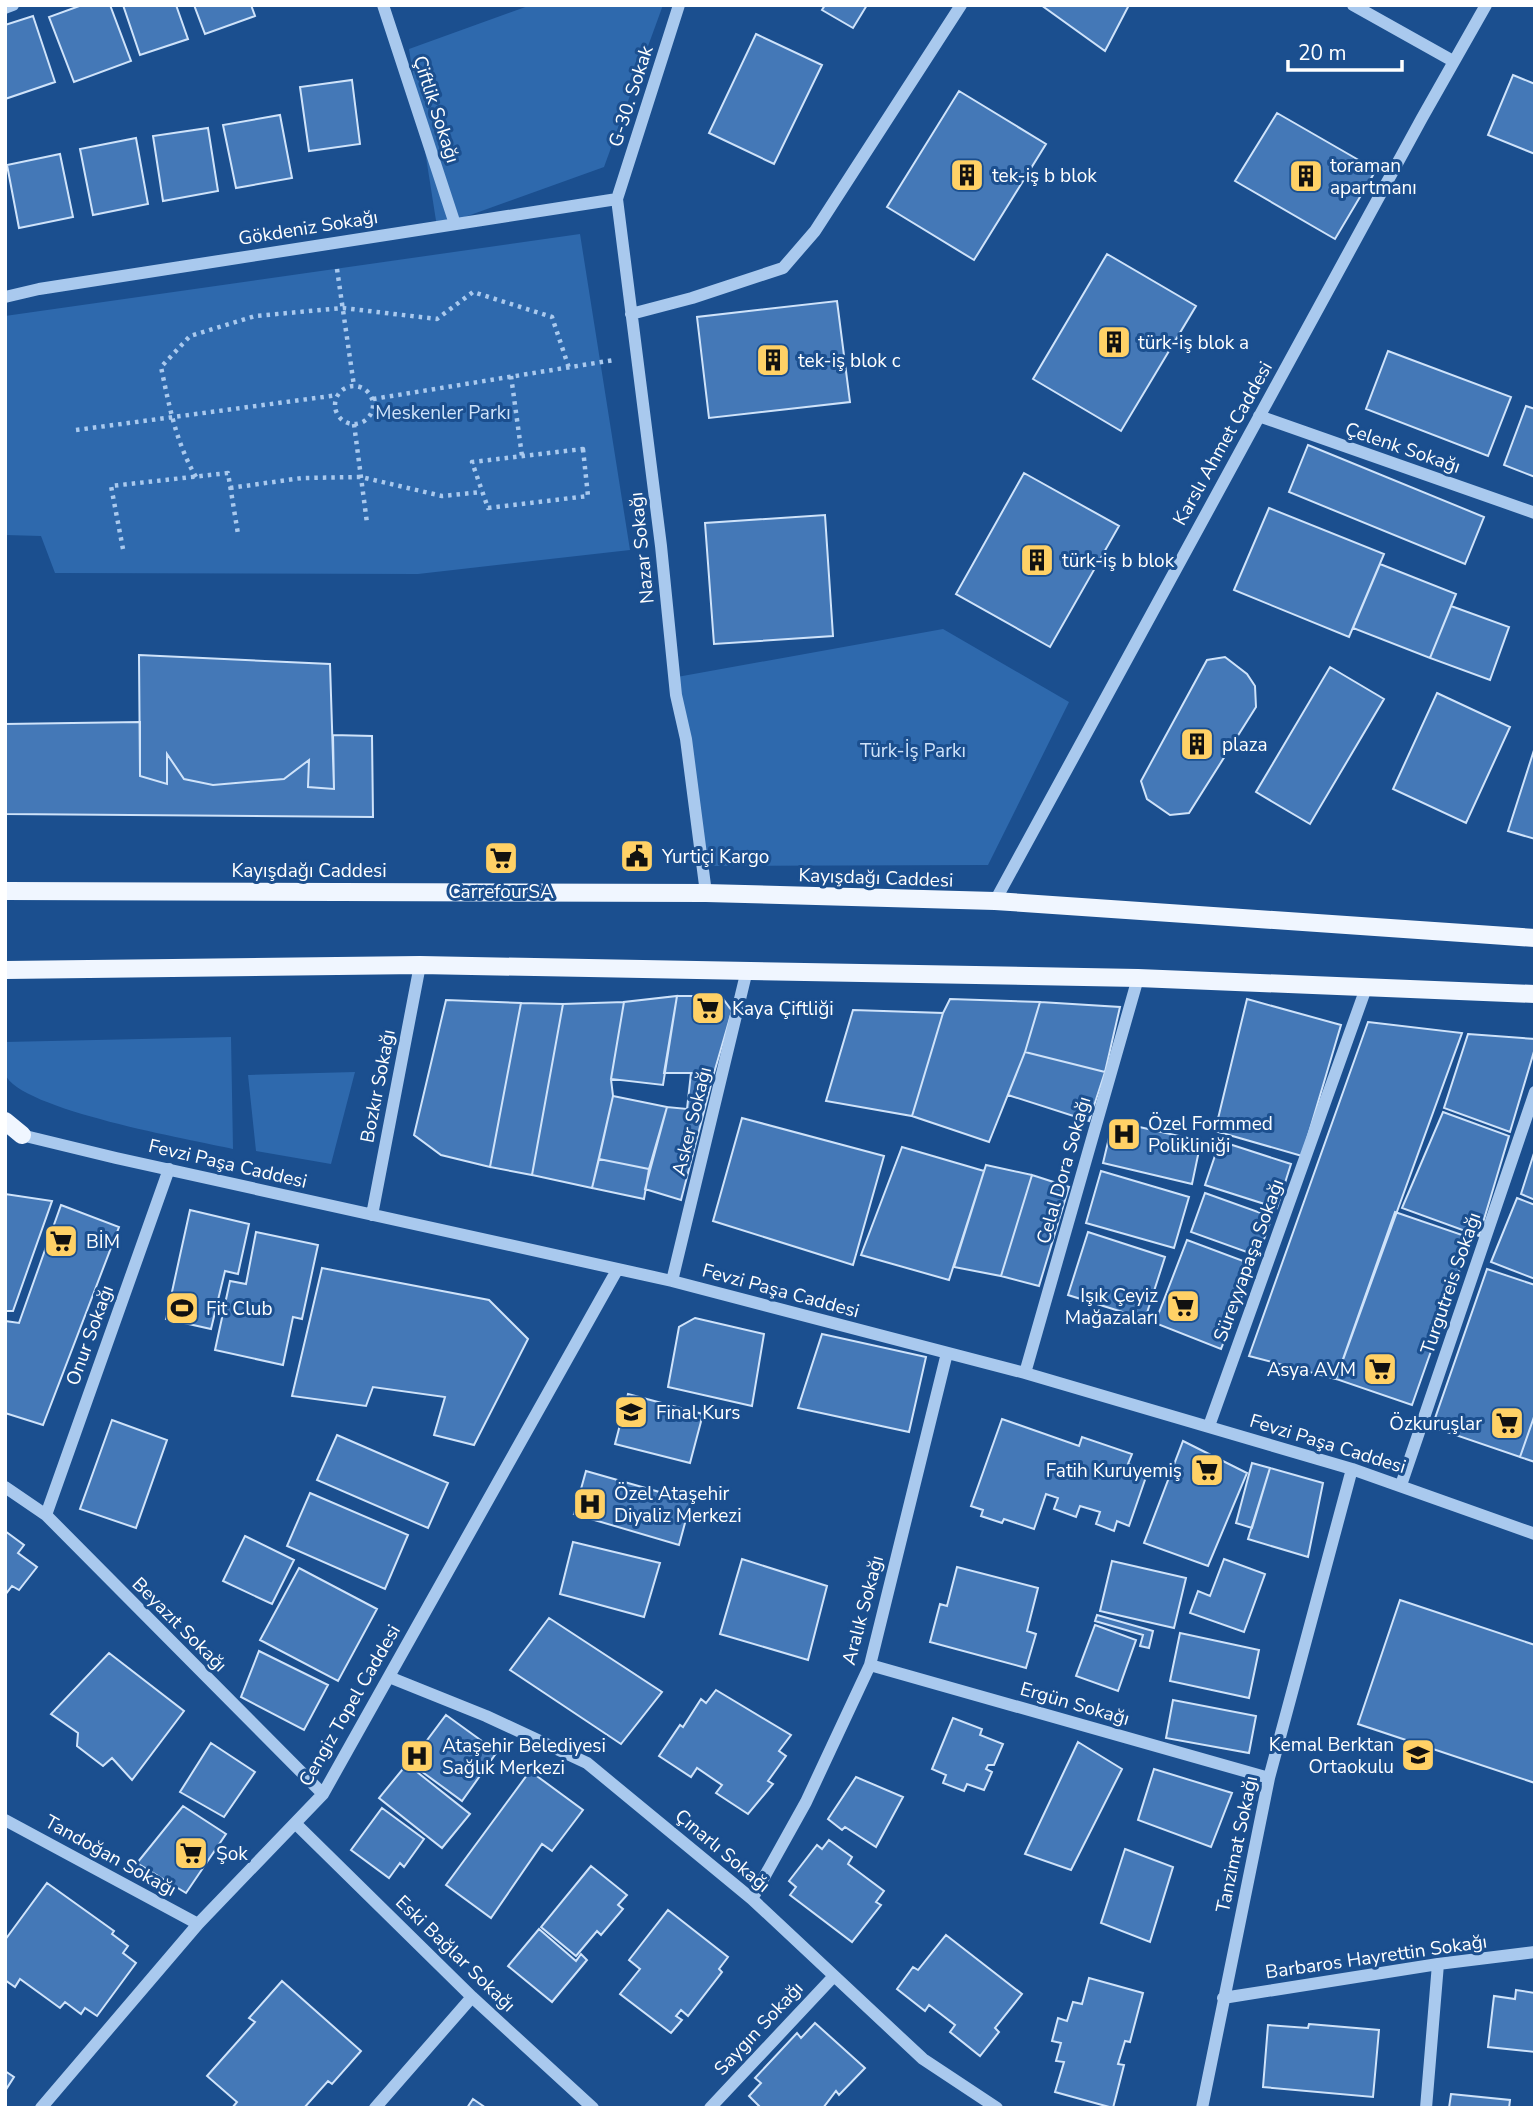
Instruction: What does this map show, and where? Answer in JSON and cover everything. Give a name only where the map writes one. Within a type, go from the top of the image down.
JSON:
[{"type":"main road","name":"Kayışdağı Caddesi","points":[[5,891],[706,892],[995,901],[1535,938]]},
{"type":"main road","points":[[5,971],[420,965],[1138,978],[1535,994]]},
{"type":"main road","points":[[5,1121],[14,1133]]},
{"type":"street","points":[[5,8],[13,5]]},
{"type":"street","name":"Çiftlik Sokağı","points":[[383,5],[456,224]]},
{"type":"street","name":"G-30. Sokak","points":[[617,199],[679,5]]},
{"type":"street","points":[[631,314],[692,298],[783,268],[815,231],[961,5]]},
{"type":"street","points":[[1353,5],[1453,61]]},
{"type":"street","name":"Karslı Ahmet Caddesi","points":[[995,901],[1486,5]]},
{"type":"street","name":"Gökdeniz Sokağı","points":[[5,297],[39,289],[617,199]]},
{"type":"street","name":"Nazar Sokağı","points":[[617,199],[661,546],[676,695],[686,739],[706,892]]},
{"type":"street","name":"Çelenk Sokağı","points":[[1259,416],[1535,513]]},
{"type":"street","name":"Bozkır Sokağı","points":[[372,1215],[420,965]]},
{"type":"street","name":"Asker Sokağı","points":[[672,1282],[747,970]]},
{"type":"street","name":"Celal Dora Sokağı","points":[[1025,1373],[1138,978]]},
{"type":"street","name":"Süreyyapaşa Sokağı","points":[[1209,1426],[1366,988]]},
{"type":"street","name":"Turgutreis Sokağı","points":[[1401,1485],[1535,1092]]},
{"type":"street","name":"Fevzi Paşa Caddesi","points":[[14,1133],[672,1282],[1025,1373],[1352,1469],[1535,1534]]},
{"type":"street","name":"Onur Sokağı","points":[[46,1515],[169,1169]]},
{"type":"street","name":"Cengiz Topel Caddesi","points":[[41,2108],[198,1924],[323,1794],[617,1270]]},
{"type":"street","name":"Aralık Sokağı","points":[[752,1899],[806,1802],[870,1665],[947,1353]]},
{"type":"street","name":"Tanzimat Sokağı","points":[[1202,2108],[1269,1778],[1352,1469]]},
{"type":"street","name":"Beyazıt Sokağı","points":[[5,1487],[46,1515],[323,1794]]},
{"type":"street","name":"Ergün Sokağı","points":[[870,1665],[1269,1778]]},
{"type":"street","name":"Çınarlı Sokağı","points":[[388,1677],[486,1716],[587,1763],[752,1899],[923,2059],[997,2108]]},
{"type":"street","name":"Tandoğan Sokağı","points":[[5,1820],[198,1924]]},
{"type":"street","name":"Eski Bağlar Sokağı","points":[[295,1823],[472,1997],[593,2108]]},
{"type":"street","name":"Barbaros Hayrettin Sokağı","points":[[1223,1998],[1438,1964],[1535,1952]]},
{"type":"street","points":[[1426,2108],[1438,1964]]},
{"type":"street","name":"Saygın Sokağı","points":[[709,2108],[834,1976]]},
{"type":"street","points":[[375,2108],[472,1997]]},
{"type":"path","points":[[333,243],[354,386]]},
{"type":"path","points":[[196,477],[172,417],[160,367],[190,336],[254,316],[343,308],[437,319],[474,292],[552,317],[569,368]]},
{"type":"path","points":[[373,399],[637,356]]},
{"type":"path","points":[[511,376],[522,456]]},
{"type":"path","points":[[348,387],[365,389],[373,399],[373,411],[360,423],[348,423],[338,415],[335,401],[338,396],[348,387]]},
{"type":"path","points":[[76,430],[338,396]]},
{"type":"path","points":[[354,424],[367,523]]},
{"type":"path","points":[[583,449],[588,496],[488,508],[482,492],[472,462],[583,449]]},
{"type":"path","points":[[123,549],[111,486],[228,473],[238,534]]},
{"type":"path","points":[[230,488],[303,478],[361,477],[442,496],[482,492]]},
{"type":"green space","points":[[531,5],[663,5],[604,167],[437,227],[409,49]]},
{"type":"green space","name":"Meskenler Parkı","points":[[580,234],[630,550],[418,574],[55,573],[41,536],[5,535],[5,316]]},
{"type":"green space","name":"Türk-İş Parkı","points":[[943,629],[1069,702],[988,865],[708,866],[677,677]]},
{"type":"green space","points":[[231,1037],[233,1149],[147,1131],[73,1111],[41,1100],[17,1087],[4,1071],[5,1042]]},
{"type":"green space","points":[[355,1072],[331,1164],[256,1151],[248,1075]]},
{"type":"building","points":[[82,5],[110,5],[131,61],[74,82],[49,17]]},
{"type":"building","points":[[123,5],[176,5],[188,39],[140,55]]},
{"type":"building","points":[[194,5],[251,5],[255,16],[205,34]]},
{"type":"building","points":[[825,5],[867,5],[853,28],[822,10]]},
{"type":"building","points":[[1041,5],[1129,5],[1105,51]]},
{"type":"building","points":[[33,16],[55,82],[5,99],[5,25]]},
{"type":"building","points":[[756,34],[822,65],[774,164],[709,133]]},
{"type":"building","points":[[1513,75],[1535,84],[1535,154],[1488,135]]},
{"type":"building","points":[[352,80],[360,144],[309,151],[300,87]]},
{"type":"building","name":"tek-iş b blok","points":[[959,91],[1046,144],[974,260],[887,207]]},
{"type":"building","name":"toraman apartmanı","points":[[1277,113],[1376,170],[1335,239],[1235,181]]},
{"type":"building","points":[[280,115],[292,178],[236,188],[223,125]]},
{"type":"building","points":[[208,128],[218,191],[163,201],[153,136]]},
{"type":"building","points":[[136,138],[148,204],[93,215],[80,149]]},
{"type":"building","points":[[60,154],[73,217],[19,228],[7,165]]},
{"type":"building","name":"türk-iş blok a","points":[[1107,254],[1196,306],[1121,431],[1033,379]]},
{"type":"building","name":"tek-iş blok c","points":[[837,301],[850,402],[709,418],[697,317]]},
{"type":"building","points":[[1388,351],[1511,397],[1488,456],[1366,409]]},
{"type":"building","points":[[1526,406],[1535,409],[1535,477],[1504,465]]},
{"type":"building","points":[[1308,445],[1484,517],[1465,564],[1289,492]]},
{"type":"building","name":"türk-iş b blok","points":[[1024,473],[1119,526],[1050,647],[956,594]]},
{"type":"building","points":[[1269,508],[1384,554],[1349,637],[1234,590]]},
{"type":"building","points":[[825,515],[833,636],[714,644],[705,523]]},
{"type":"building","points":[[1380,564],[1456,594],[1430,658],[1353,628]]},
{"type":"building","points":[[1451,606],[1509,627],[1490,680],[1430,658]]},
{"type":"building","points":[[139,655],[330,664],[334,789],[308,787],[309,760],[284,779],[213,785],[184,779],[167,754],[167,784],[140,776]]},
{"type":"building","name":"plaza","points":[[1225,657],[1247,674],[1255,686],[1256,707],[1189,813],[1170,815],[1147,799],[1141,781],[1207,660]]},
{"type":"building","points":[[1330,667],[1384,699],[1310,824],[1256,792]]},
{"type":"building","points":[[1437,693],[1510,727],[1466,823],[1393,789]]},
{"type":"building","points":[[140,722],[140,776],[167,784],[167,754],[184,779],[213,785],[284,779],[309,760],[308,787],[334,789],[333,735],[372,736],[373,817],[5,814],[5,724]]},
{"type":"building","points":[[1535,747],[1535,839],[1508,831]]},
{"type":"building","points":[[677,996],[663,1085],[611,1079],[624,1002]]},
{"type":"building","points":[[677,996],[721,996],[732,1011],[714,1073],[664,1073]]},
{"type":"building","points":[[950,999],[1040,1002],[1025,1052],[989,1142],[912,1116],[943,1013]]},
{"type":"building","points":[[1247,999],[1341,1025],[1302,1156],[1215,1131]]},
{"type":"building","points":[[446,1000],[521,1003],[490,1167],[441,1155],[414,1135]]},
{"type":"building","points":[[624,1002],[611,1079],[613,1096],[592,1188],[532,1175],[563,1004]]},
{"type":"building","points":[[1040,1002],[1120,1007],[1105,1072],[1025,1052]]},
{"type":"building","points":[[521,1003],[563,1004],[532,1175],[490,1167]]},
{"type":"building","points":[[853,1010],[943,1013],[912,1116],[826,1101]]},
{"type":"building","points":[[1368,1022],[1462,1033],[1336,1379],[1249,1356]]},
{"type":"building","points":[[1468,1034],[1535,1039],[1535,1048],[1510,1132],[1444,1108]]},
{"type":"building","points":[[1025,1052],[1105,1072],[1089,1121],[1008,1095]]},
{"type":"building","points":[[691,1073],[714,1073],[681,1200],[645,1189],[667,1107],[687,1109]]},
{"type":"building","points":[[613,1096],[667,1107],[649,1169],[599,1159]]},
{"type":"building","points":[[1443,1112],[1509,1136],[1479,1236],[1402,1208]]},
{"type":"building","points":[[742,1118],[884,1156],[853,1265],[713,1221]]},
{"type":"building","points":[[1113,1121],[1201,1141],[1192,1184],[1103,1163]]},
{"type":"building","points":[[1220,1141],[1291,1164],[1277,1208],[1205,1185]]},
{"type":"building","points":[[902,1147],[984,1171],[949,1280],[861,1255]]},
{"type":"building","points":[[1535,1150],[1535,1200],[1521,1194]]},
{"type":"building","points":[[599,1159],[649,1169],[644,1199],[592,1188]]},
{"type":"building","points":[[986,1165],[1032,1175],[1001,1276],[954,1267]]},
{"type":"building","points":[[1101,1171],[1189,1197],[1174,1248],[1086,1223]]},
{"type":"building","points":[[1032,1175],[1069,1187],[1039,1286],[1001,1276]]},
{"type":"building","points":[[1205,1193],[1272,1217],[1258,1256],[1191,1232]]},
{"type":"building","points":[[5,1194],[52,1201],[13,1311],[5,1311]]},
{"type":"building","points":[[1517,1198],[1535,1205],[1535,1279],[1491,1262]]},
{"type":"building","points":[[61,1205],[119,1227],[43,1425],[5,1413],[5,1321],[19,1323]]},
{"type":"building","points":[[190,1210],[249,1224],[238,1274],[225,1271],[211,1329],[166,1319]]},
{"type":"building","points":[[1395,1212],[1471,1238],[1412,1405],[1336,1379]]},
{"type":"building","points":[[256,1232],[318,1245],[302,1319],[293,1317],[283,1365],[215,1350],[230,1281],[246,1284]]},
{"type":"building","points":[[1088,1232],[1165,1257],[1145,1319],[1068,1295]]},
{"type":"building","points":[[1187,1240],[1254,1265],[1221,1349],[1155,1323]]},
{"type":"building","points":[[322,1268],[489,1300],[528,1339],[474,1445],[434,1435],[445,1397],[373,1387],[366,1406],[292,1396]]},
{"type":"building","points":[[1487,1269],[1535,1285],[1535,1414],[1520,1457],[1432,1427]]},
{"type":"building","points":[[695,1318],[764,1334],[752,1406],[668,1387],[679,1327]]},
{"type":"building","points":[[822,1334],[926,1357],[909,1432],[798,1408]]},
{"type":"building","points":[[628,1394],[703,1414],[690,1463],[615,1444]]},
{"type":"building","points":[[1535,1414],[1535,1462],[1520,1457]]},
{"type":"building","points":[[1002,1419],[1079,1446],[1082,1437],[1132,1454],[1128,1464],[1148,1471],[1129,1526],[1117,1521],[1114,1531],[1096,1524],[1100,1512],[1080,1506],[1076,1517],[1054,1509],[1058,1498],[1046,1494],[1034,1529],[1004,1519],[1002,1523],[981,1516],[983,1510],[971,1506]]},
{"type":"building","points":[[112,1420],[167,1440],[136,1528],[80,1509]]},
{"type":"building","points":[[337,1435],[448,1483],[428,1528],[317,1480]]},
{"type":"building","points":[[1183,1441],[1247,1473],[1208,1566],[1144,1543]]},
{"type":"building","points":[[1252,1463],[1270,1468],[1252,1528],[1236,1523]]},
{"type":"building","points":[[1270,1468],[1323,1483],[1308,1557],[1248,1539]]},
{"type":"building","points":[[586,1471],[691,1501],[679,1545],[574,1514]]},
{"type":"building","points":[[310,1493],[408,1535],[385,1589],[287,1546]]},
{"type":"building","points":[[5,1531],[24,1545],[18,1553],[37,1567],[19,1590],[12,1586],[5,1595]]},
{"type":"building","points":[[245,1536],[294,1560],[272,1604],[223,1581]]},
{"type":"building","points":[[573,1542],[660,1563],[644,1617],[560,1594]]},
{"type":"building","points":[[742,1559],[827,1586],[808,1660],[720,1634]]},
{"type":"building","points":[[1224,1559],[1265,1574],[1244,1632],[1190,1613],[1198,1591],[1210,1596]]},
{"type":"building","points":[[1112,1561],[1186,1578],[1174,1628],[1100,1611]]},
{"type":"building","points":[[957,1567],[1038,1588],[1027,1631],[1036,1634],[1026,1668],[930,1642],[940,1604],[947,1606]]},
{"type":"building","points":[[299,1568],[377,1609],[338,1681],[260,1640]]},
{"type":"building","points":[[1400,1600],[1535,1645],[1535,1783],[1358,1724]]},
{"type":"building","points":[[1097,1615],[1153,1631],[1149,1648],[1140,1646],[1143,1635],[1095,1621]]},
{"type":"building","points":[[549,1618],[662,1692],[621,1744],[510,1670]]},
{"type":"building","points":[[1095,1625],[1136,1640],[1118,1691],[1076,1676]]},
{"type":"building","points":[[1180,1633],[1259,1650],[1249,1698],[1170,1681]]},
{"type":"building","points":[[259,1651],[328,1685],[304,1730],[241,1697]]},
{"type":"building","points":[[109,1653],[184,1711],[132,1780],[112,1758],[103,1766],[77,1746],[78,1733],[51,1714]]},
{"type":"building","points":[[716,1690],[791,1735],[779,1751],[786,1756],[768,1781],[773,1784],[748,1814],[716,1793],[722,1785],[697,1768],[691,1777],[659,1756],[680,1725],[683,1727],[701,1699],[706,1703]]},
{"type":"building","points":[[1173,1700],[1256,1716],[1249,1753],[1166,1738]]},
{"type":"building","points":[[446,1715],[497,1752],[462,1801],[410,1763]]},
{"type":"building","points":[[953,1718],[982,1729],[980,1735],[1003,1744],[994,1765],[988,1765],[986,1769],[992,1772],[984,1790],[967,1784],[964,1791],[943,1783],[946,1775],[932,1769]]},
{"type":"building","points":[[1078,1742],[1122,1769],[1071,1870],[1025,1854]]},
{"type":"building","points":[[211,1743],[255,1772],[224,1817],[180,1792]]},
{"type":"building","points":[[407,1764],[470,1814],[442,1848],[379,1798]]},
{"type":"building","points":[[1154,1769],[1232,1793],[1211,1847],[1138,1820]]},
{"type":"building","points":[[530,1771],[583,1810],[552,1851],[542,1844],[491,1918],[446,1885]]},
{"type":"building","points":[[856,1777],[903,1797],[876,1847],[845,1827],[842,1830],[828,1819]]},
{"type":"building","points":[[183,1806],[226,1834],[186,1893],[137,1863]]},
{"type":"building","points":[[382,1808],[424,1839],[404,1867],[400,1863],[389,1878],[351,1850]]},
{"type":"building","points":[[829,1840],[852,1857],[848,1864],[884,1891],[876,1902],[881,1905],[852,1942],[790,1895],[796,1887],[789,1881],[817,1845],[822,1849]]},
{"type":"building","points":[[1125,1849],[1173,1867],[1150,1942],[1101,1923]]},
{"type":"building","points":[[591,1866],[627,1895],[618,1905],[623,1909],[601,1935],[597,1931],[576,1956],[541,1927]]},
{"type":"building","points":[[47,1883],[114,1931],[112,1934],[128,1946],[123,1953],[136,1963],[97,2016],[85,2008],[81,2014],[65,2002],[60,2008],[20,1979],[15,1987],[5,1980],[5,1940]]},
{"type":"building","points":[[668,1910],[728,1957],[719,1969],[722,1972],[688,2016],[681,2010],[676,2016],[682,2020],[671,2033],[620,1994],[640,1969],[629,1960]]},
{"type":"building","points":[[539,1929],[576,1961],[581,1954],[587,1960],[552,2002],[508,1966]]},
{"type":"building","points":[[946,1935],[1022,1994],[995,2028],[999,2032],[980,2056],[950,2032],[955,2025],[929,2005],[925,2011],[897,1989],[913,1967],[918,1970]]},
{"type":"building","points":[[1089,1978],[1143,1993],[1130,2042],[1125,2041],[1118,2064],[1124,2065],[1113,2108],[1055,2092],[1064,2062],[1056,2061],[1061,2043],[1052,2041],[1058,2018],[1067,2021],[1073,2002],[1082,2004]]},
{"type":"building","points":[[282,1981],[361,2051],[332,2084],[328,2081],[304,2108],[232,2108],[237,2102],[207,2076],[255,2022],[249,2018]]},
{"type":"building","points":[[1516,1990],[1535,1993],[1535,2052],[1488,2047],[1494,1996],[1515,1999]]},
{"type":"building","points":[[815,2023],[865,2068],[839,2095],[836,2091],[823,2108],[761,2108],[749,2096],[761,2083],[755,2078],[797,2033],[801,2038]]},
{"type":"building","points":[[1309,2024],[1379,2030],[1373,2097],[1263,2087],[1268,2025],[1308,2028]]},
{"type":"building","points":[[5,2071],[14,2077],[5,2091]]},
{"type":"building","points":[[1451,2094],[1510,2100],[1509,2108],[1449,2108]]},
{"type":"building","points":[[473,2099],[486,2108],[467,2108]]},
{"type":"place","name":"tek-iş b blok","points":[[967,175]]},
{"type":"place","name":"toraman apartmanı","points":[[1306,176]]},
{"type":"place","name":"türk-iş blok a","points":[[1114,342]]},
{"type":"place","name":"tek-iş blok c","points":[[773,360]]},
{"type":"place","name":"türk-iş b blok","points":[[1037,560]]},
{"type":"place","name":"plaza","points":[[1197,744]]},
{"type":"place","name":"Yurtiçi Kargo","points":[[637,856]]},
{"type":"place","name":"CarrefourSA","points":[[501,858]]},
{"type":"place","name":"Kaya Çiftliği","points":[[708,1008]]},
{"type":"place","name":"Özel Formmed Polikliniği","points":[[1124,1134]]},
{"type":"place","name":"BİM","points":[[61,1241]]},
{"type":"place","name":"Işık Çeyiz Mağazaları","points":[[1183,1306]]},
{"type":"place","name":"Fit Club","points":[[182,1308]]},
{"type":"place","name":"Asya AVM","points":[[1380,1369]]},
{"type":"place","name":"Final Kurs","points":[[631,1412]]},
{"type":"place","name":"Özkuruşlar","points":[[1507,1423]]},
{"type":"place","name":"Fatih Kuruyemiş","points":[[1207,1470]]},
{"type":"place","name":"Özel Ataşehir Diyaliz Merkezi","points":[[590,1504]]},
{"type":"place","name":"Kemal Berktan Ortaokulu","points":[[1418,1755]]},
{"type":"place","name":"Ataşehir Belediyesi Sağlık Merkezi","points":[[417,1756]]},
{"type":"place","name":"Şok","points":[[191,1853]]}]
